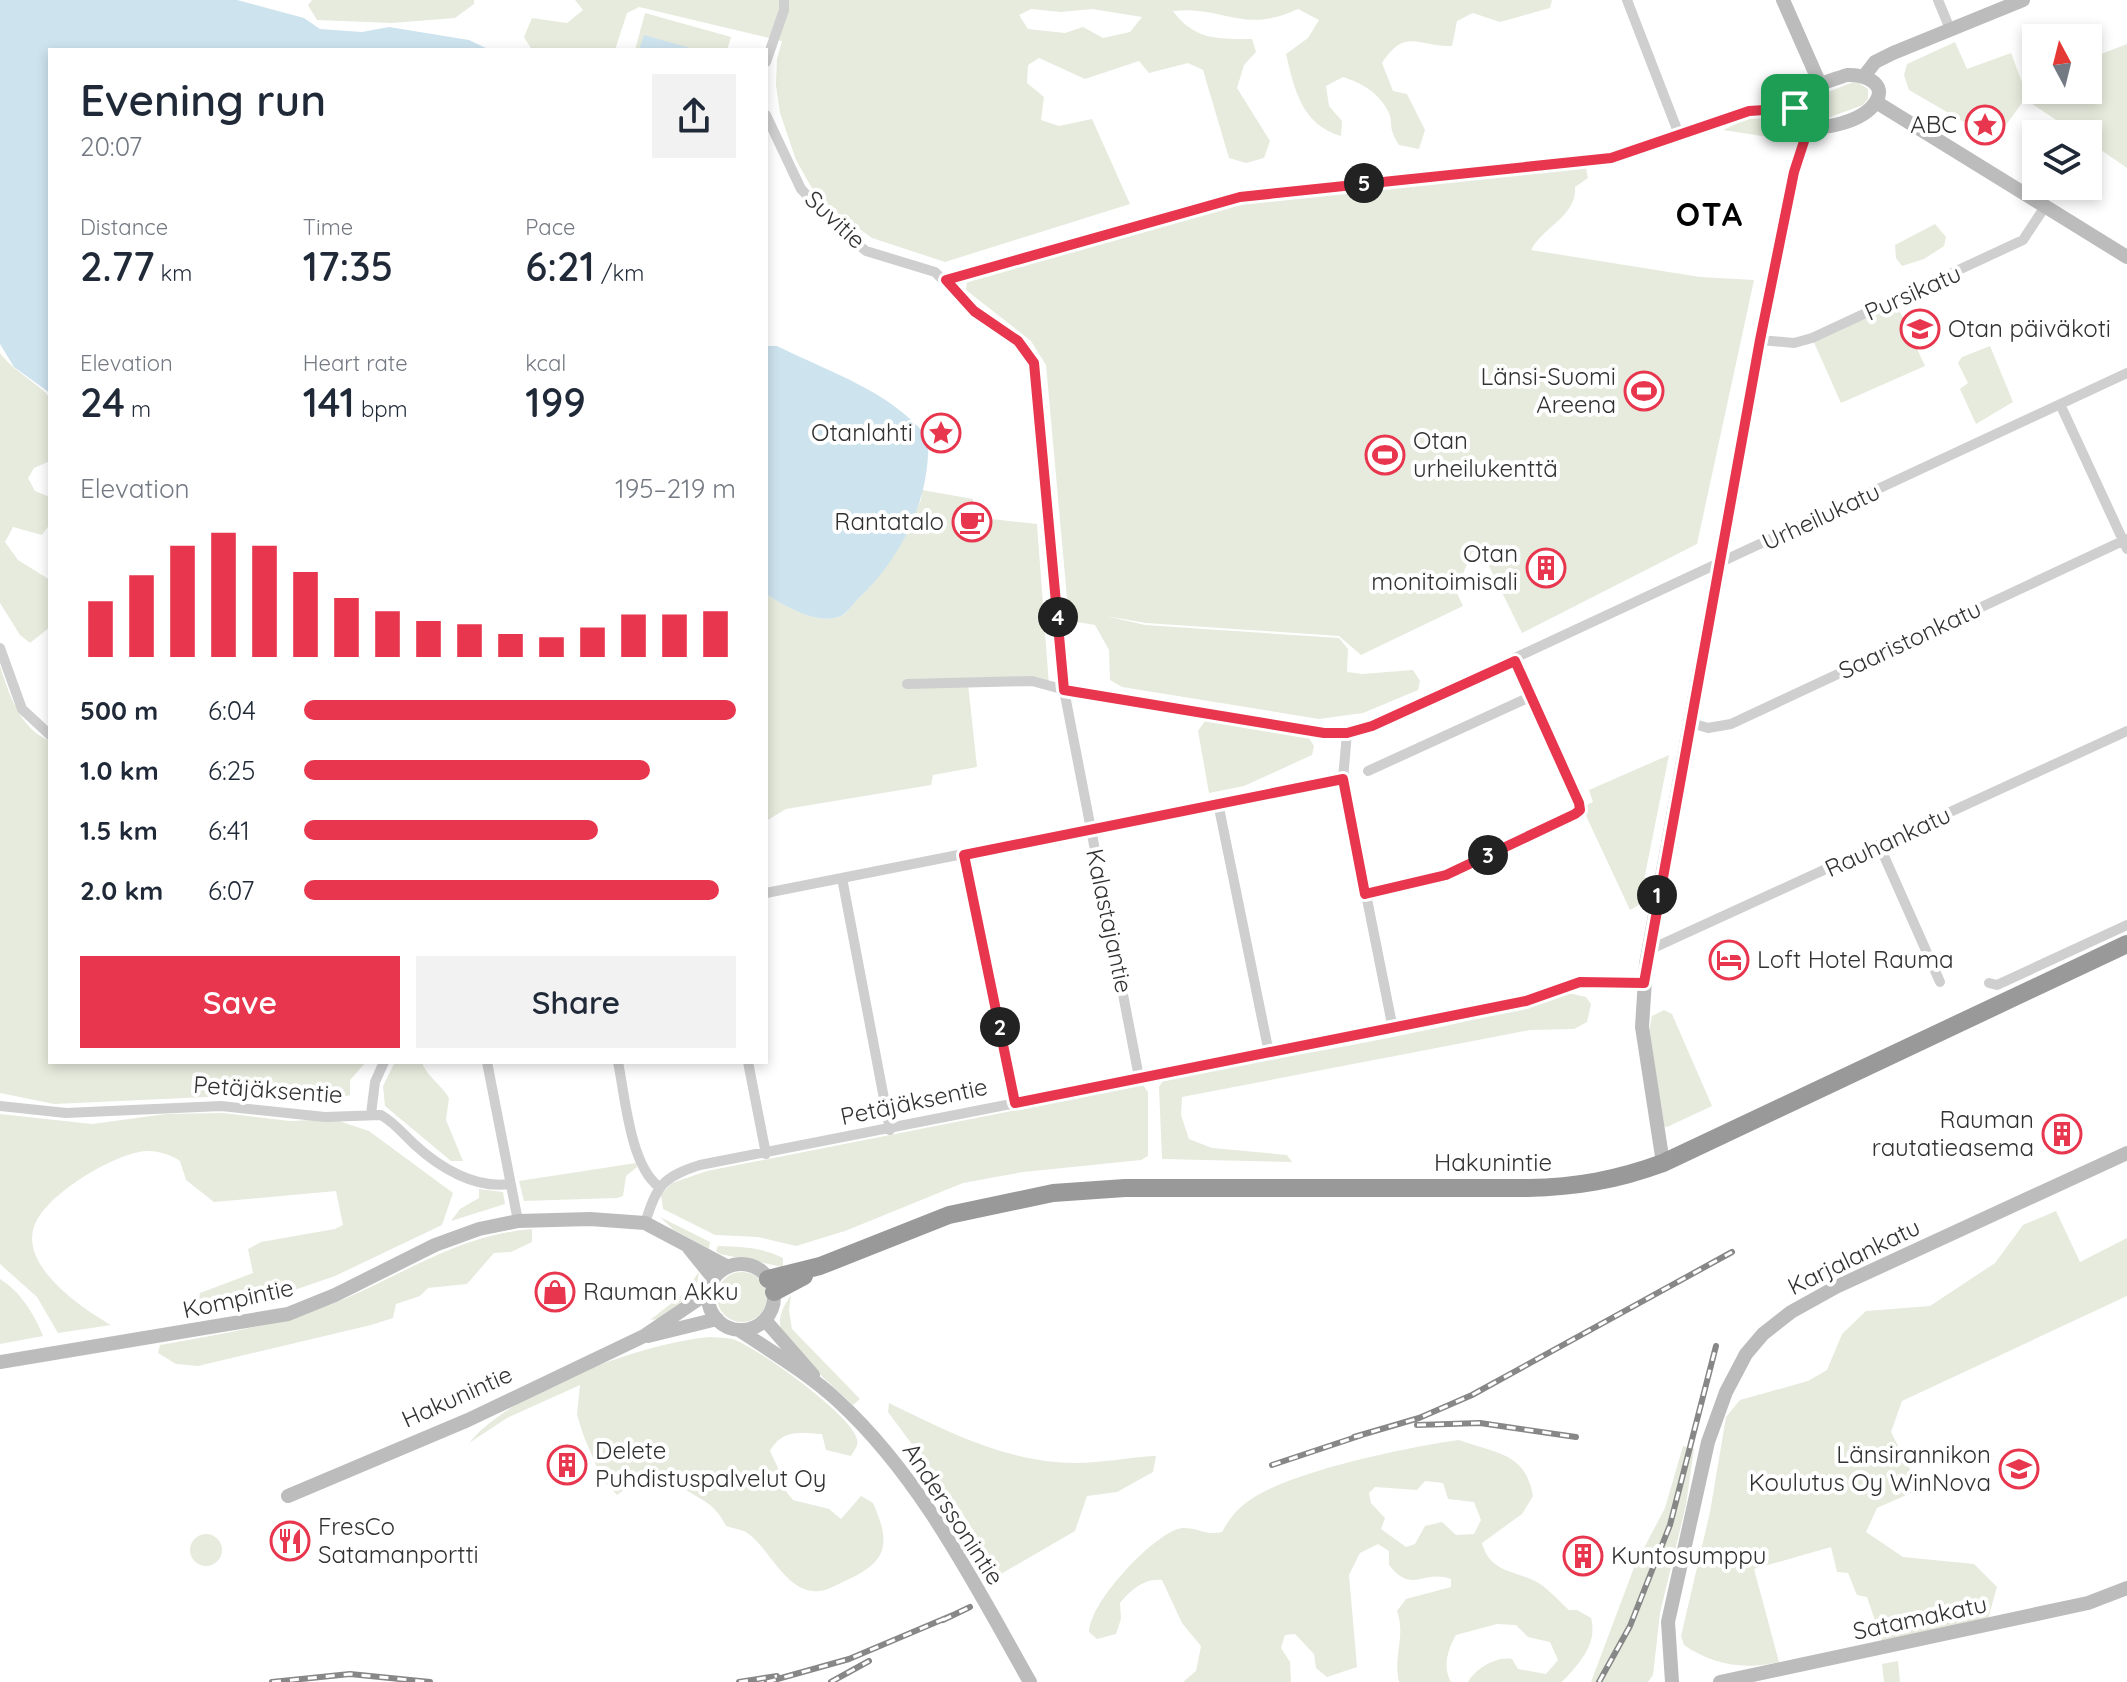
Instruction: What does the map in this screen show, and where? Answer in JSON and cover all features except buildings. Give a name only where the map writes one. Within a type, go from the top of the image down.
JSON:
[{"type":"highway","name":"Hakunintie","points":[[771,1286],[949,1215],[1053,1193],[1125,1188],[1569,1187],[1620,1179],[1663,1163],[2127,944]]},
{"type":"main road","points":[[1783,0],[1820,84]]},
{"type":"main road","points":[[1865,75],[1875,62],[2023,0]]},
{"type":"main road","points":[[1847,75],[1865,75],[1874,81],[1878,92],[1876,102],[1862,114],[1829,126],[1809,126],[1799,119],[1795,108],[1805,91],[1847,75]]},
{"type":"main road","points":[[1876,102],[2127,257]]},
{"type":"main road","points":[[1663,1163],[1645,1059],[1644,983],[1760,340],[1794,172],[1809,126]]},
{"type":"main road","name":"Karjalankatu","points":[[1672,1682],[1668,1622],[1708,1442],[1734,1373],[1763,1334],[1791,1312],[1836,1287],[2127,1153]]},
{"type":"main road","points":[[518,1221],[590,1219],[645,1223],[728,1267],[750,1266],[771,1286],[771,1311],[758,1326],[739,1330],[717,1319],[709,1301],[711,1285],[728,1267]]},
{"type":"main road","name":"Kompintie","points":[[0,1362],[288,1314],[335,1295],[445,1241],[518,1221]]},
{"type":"main road","points":[[688,1248],[711,1285]]},
{"type":"main road","name":"Hakunintie","points":[[288,1496],[468,1420],[644,1336],[711,1285]]},
{"type":"main road","name":"Hakunintie","points":[[644,1336],[717,1319]]},
{"type":"main road","name":"Anderssonintie","points":[[765,1320],[820,1385],[886,1451],[922,1500],[1030,1682]]},
{"type":"main road","name":"Anderssonintie","points":[[739,1330],[820,1385]]},
{"type":"main road","name":"Satamakatu","points":[[1720,1682],[2088,1603],[2127,1588]]},
{"type":"street","points":[[768,55],[784,0]]},
{"type":"street","points":[[1627,0],[1680,137]]},
{"type":"street","points":[[1938,0],[1950,29]]},
{"type":"street","points":[[946,280],[1240,197],[1584,162],[1625,155],[1749,111],[1795,108]]},
{"type":"street","name":"Suvitie","points":[[768,119],[801,189],[837,227],[866,251],[923,267],[946,280]]},
{"type":"street","name":"Pursikatu","points":[[1760,340],[1794,343],[1812,338],[1993,256],[2023,240],[2046,205]]},
{"type":"street","name":"Kalastajantie","points":[[946,280],[974,311],[1018,341],[1034,363],[1064,690],[1139,1077]]},
{"type":"street","name":"Urheilukatu","points":[[1347,733],[1372,726],[1515,661],[2127,373]]},
{"type":"street","points":[[2060,404],[2126,543]]},
{"type":"street","name":"Saaristonkatu","points":[[1691,723],[1708,728],[1731,724],[2126,543]]},
{"type":"street","points":[[0,648],[22,709],[48,733]]},
{"type":"street","points":[[1365,894],[1446,875],[1580,810],[1515,661]]},
{"type":"street","points":[[907,684],[1032,681],[1064,690],[1221,718],[1347,733],[1343,779],[1393,1029]]},
{"type":"street","points":[[1368,771],[1532,696]]},
{"type":"street","name":"Rauhankatu","points":[[1649,950],[1880,847],[2127,731]]},
{"type":"street","points":[[768,893],[1343,779]]},
{"type":"street","points":[[1218,803],[1269,1053]]},
{"type":"street","points":[[1880,847],[1940,982]]},
{"type":"street","points":[[964,855],[1015,1103]]},
{"type":"street","points":[[842,878],[890,1130]]},
{"type":"street","points":[[1989,983],[1997,985],[2127,925]]},
{"type":"street","name":"Petäjäksentie","points":[[658,1186],[676,1173],[700,1165],[1393,1029],[1526,1001],[1580,982],[1644,983]]},
{"type":"street","points":[[371,1114],[375,1082],[383,1064]]},
{"type":"street","points":[[487,1064],[518,1221]]},
{"type":"street","points":[[618,1064],[637,1153],[645,1172],[658,1186],[645,1223]]},
{"type":"street","points":[[748,1064],[766,1154]]},
{"type":"street","name":"Petäjäksentie","points":[[0,1106],[66,1113],[221,1106],[325,1117],[356,1118],[371,1114],[394,1122],[428,1156],[471,1181],[484,1185],[510,1184]]},
{"type":"shaded area","points":[[312,0],[474,0],[474,4],[455,18],[392,23],[317,20],[308,5]]},
{"type":"shaded area","points":[[575,0],[1552,0],[1550,8],[1500,22],[1473,13],[1457,21],[1452,46],[1413,41],[1398,45],[1390,52],[1382,63],[1393,91],[1407,94],[1425,130],[1419,149],[1399,145],[1388,111],[1379,99],[1363,85],[1343,77],[1326,86],[1329,106],[1342,121],[1341,136],[1328,131],[1309,114],[1292,80],[1286,54],[1308,38],[1319,20],[1298,9],[1262,19],[1190,10],[1173,11],[1198,33],[1218,38],[1252,39],[1256,52],[1244,65],[1237,88],[1270,141],[1264,158],[1246,163],[1229,158],[1203,70],[1188,63],[1149,73],[1139,61],[1085,79],[1039,58],[1028,65],[1027,83],[1044,97],[1041,120],[1059,126],[1092,119],[1130,204],[945,262],[872,238],[818,199],[796,160],[780,113],[776,85],[777,59],[782,41],[639,7],[627,13],[616,48],[531,48],[524,37],[532,18],[567,23],[583,10]],"holes":[[[1031,9],[1061,12],[1092,9],[1142,17],[1130,32],[1103,38],[1083,27],[1065,33],[1028,29],[1019,15]]]},
{"type":"shaded area","points":[[645,13],[731,37],[728,48],[636,48]]},
{"type":"shaded area","points":[[1955,42],[1967,69],[2011,53],[2022,82],[2022,103],[1995,140],[1909,90],[1904,75],[1907,64]]},
{"type":"shaded area","points":[[2127,44],[2127,168],[2102,151],[2102,120],[2056,120],[2032,104],[2102,104],[2102,54]]},
{"type":"shaded area","points":[[1856,81],[1868,89],[1868,99],[1863,105],[1822,120],[1810,115],[1812,98]]},
{"type":"shaded area","points":[[1756,115],[1775,115],[1783,132],[1781,139],[1723,130]]},
{"type":"shaded area","name":"Otan urheilukenttä","points":[[1586,168],[1588,178],[1575,187],[1571,206],[1531,250],[1700,277],[1754,280],[1697,544],[1522,633],[1483,554],[1472,552],[1456,591],[1463,606],[1361,655],[1339,636],[1146,623],[1106,616],[1145,625],[1339,638],[1348,649],[1347,672],[1362,674],[1413,670],[1420,681],[1418,690],[1363,713],[1319,719],[1122,687],[1110,680],[1109,650],[1095,625],[1071,621],[1069,617],[1076,611],[1068,609],[1046,365],[1031,341],[966,290],[967,281],[1186,215],[1257,198],[1344,193]]},
{"type":"shaded area","points":[[1935,224],[1946,237],[1944,246],[1924,259],[1902,266],[1896,258],[1895,245]]},
{"type":"shaded area","points":[[1895,301],[1925,366],[1841,403],[1812,338]]},
{"type":"shaded area","points":[[1990,346],[2013,402],[1976,424],[1960,389],[1968,383],[1958,363],[1962,357]]},
{"type":"shaded area","points":[[0,353],[48,396],[48,462],[34,468],[28,478],[35,491],[48,496],[48,527],[42,535],[13,527],[5,542],[18,560],[48,579],[48,629],[30,643],[20,635],[0,603]]},
{"type":"shaded area","points":[[922,490],[973,499],[973,517],[1037,524],[1049,686],[968,684],[977,767],[933,775],[931,785],[786,809],[768,820],[768,595],[812,617],[843,615],[875,579],[892,554],[921,500]]},
{"type":"shaded area","points":[[0,666],[17,710],[31,728],[48,740],[48,1064],[364,1064],[350,1080],[350,1095],[337,1099],[229,1096],[54,1104],[0,1093]]},
{"type":"shaded area","points":[[1205,721],[1309,738],[1314,746],[1312,755],[1244,786],[1209,793],[1198,731]]},
{"type":"shaded area","points":[[1669,755],[1639,905],[1630,910],[1582,807],[1593,802],[1589,790]]},
{"type":"shaded area","points":[[1568,993],[1586,997],[1591,1004],[1587,1022],[1574,1029],[1530,1030],[1182,1097],[1181,1115],[1189,1139],[1212,1148],[1287,1155],[1292,1162],[1162,1159],[1159,1087],[1164,1079],[1418,1032]]},
{"type":"shaded area","points":[[1664,1010],[1672,1014],[1712,1106],[1667,1127],[1662,1126],[1649,1032],[1652,1016]]},
{"type":"shaded area","points":[[394,1064],[423,1064],[449,1098],[446,1120],[463,1161],[451,1161],[385,1106],[383,1086]]},
{"type":"shaded area","points":[[1143,1085],[1148,1092],[1148,1156],[1141,1160],[1023,1172],[963,1183],[845,1231],[796,1246],[758,1237],[715,1235],[663,1209],[661,1195],[672,1183],[707,1171]]},
{"type":"shaded area","points":[[224,1113],[290,1121],[333,1119],[369,1131],[453,1193],[442,1225],[335,1276],[274,1297],[197,1310],[200,1293],[253,1273],[248,1249],[261,1242],[343,1225],[336,1191],[214,1202],[186,1180],[180,1161],[161,1153],[139,1152],[110,1162],[62,1192],[39,1217],[33,1230],[37,1259],[46,1273],[72,1298],[111,1325],[58,1333],[37,1297],[0,1264],[0,1114],[92,1124],[166,1114]]},
{"type":"shaded area","points":[[636,1163],[637,1167],[626,1176],[623,1196],[617,1198],[524,1201],[519,1181]]},
{"type":"shaded area","points":[[479,1189],[503,1192],[505,1204],[451,1221],[460,1209],[479,1198]]},
{"type":"shaded area","points":[[2056,1211],[2080,1262],[2127,1238],[2127,1296],[1902,1401],[1891,1432],[1920,1489],[1877,1508],[1866,1532],[1903,1557],[1974,1564],[1997,1587],[1988,1619],[1882,1641],[1867,1597],[1857,1595],[1848,1573],[1837,1572],[1831,1547],[1754,1569],[1779,1662],[1753,1666],[1729,1664],[1706,1657],[1684,1645],[1681,1636],[1710,1512],[1726,1417],[1740,1400],[1808,1381],[1827,1370],[1842,1334],[1866,1311],[1930,1306],[1995,1263],[2023,1225]]},
{"type":"shaded area","points":[[660,1217],[710,1242],[709,1249],[674,1230]]},
{"type":"shaded area","points":[[532,1229],[532,1242],[511,1252],[494,1253],[467,1284],[428,1288],[420,1296],[396,1304],[393,1318],[198,1366],[176,1364],[158,1353],[160,1345],[253,1327],[321,1308],[458,1247]]},
{"type":"shaded area","points":[[718,1246],[767,1252],[783,1258],[783,1267],[720,1254],[716,1251]]},
{"type":"shaded area","points":[[699,1272],[696,1291],[658,1319],[650,1320],[682,1295]]},
{"type":"shaded area","points":[[742,1272],[760,1279],[767,1297],[760,1315],[742,1322],[724,1315],[717,1297],[724,1279]]},
{"type":"shaded area","points":[[0,1279],[26,1304],[43,1336],[0,1344]]},
{"type":"shaded area","points":[[791,1295],[789,1311],[792,1329],[860,1399],[853,1405],[800,1355],[783,1333],[781,1316]]},
{"type":"shaded area","points":[[710,1337],[735,1340],[763,1356],[823,1400],[851,1428],[857,1446],[851,1456],[826,1450],[822,1434],[786,1436],[770,1451],[778,1468],[776,1479],[793,1500],[829,1509],[841,1519],[861,1496],[873,1503],[882,1530],[882,1550],[871,1566],[861,1573],[830,1588],[812,1591],[792,1581],[752,1537],[744,1531],[726,1526],[715,1509],[674,1480],[639,1478],[617,1495],[602,1479],[584,1437],[577,1415],[580,1385],[507,1418],[469,1443],[515,1405],[580,1372],[650,1348]]},
{"type":"shaded area","points":[[889,1403],[956,1435],[1003,1452],[1051,1462],[1076,1463],[1156,1456],[1153,1472],[1117,1492],[1087,1496],[1075,1531],[1001,1574],[957,1505],[888,1412]]},
{"type":"shaded area","points":[[1459,1440],[1497,1452],[1516,1463],[1529,1482],[1533,1496],[1522,1514],[1482,1543],[1496,1565],[1535,1581],[1569,1610],[1577,1610],[1591,1618],[1589,1645],[1562,1682],[1468,1682],[1481,1668],[1500,1659],[1512,1659],[1518,1669],[1546,1674],[1558,1660],[1550,1642],[1528,1637],[1516,1625],[1497,1624],[1456,1635],[1447,1658],[1451,1682],[1399,1682],[1400,1629],[1397,1611],[1406,1599],[1451,1587],[1451,1579],[1405,1578],[1389,1565],[1389,1551],[1378,1544],[1360,1553],[1349,1575],[1357,1667],[1327,1677],[1316,1668],[1314,1654],[1295,1634],[1285,1635],[1281,1648],[1290,1662],[1291,1682],[1183,1682],[1196,1671],[1201,1646],[1182,1623],[1162,1580],[1138,1586],[1120,1603],[1121,1619],[1116,1634],[1097,1639],[1089,1632],[1099,1605],[1122,1574],[1150,1547],[1175,1530],[1187,1528],[1209,1533],[1222,1532],[1245,1503],[1293,1479],[1381,1454]],"holes":[[[1425,1481],[1443,1483],[1448,1499],[1474,1502],[1481,1520],[1474,1534],[1456,1535],[1442,1522],[1425,1526],[1415,1544],[1406,1547],[1381,1529],[1385,1518],[1371,1503],[1369,1493],[1375,1487],[1417,1490]]]},
{"type":"shaded area","points":[[1683,1446],[1694,1449],[1686,1505],[1660,1613],[1653,1675],[1648,1682],[1591,1682],[1635,1565],[1665,1508]]},
{"type":"shaded area","points":[[206,1534],[217,1539],[222,1550],[217,1561],[206,1566],[195,1561],[190,1550],[195,1539]]},
{"type":"shaded area","points":[[1898,1661],[1900,1682],[1884,1682],[1882,1664]]},
{"type":"water","points":[[0,0],[237,0],[304,18],[320,29],[362,32],[389,27],[469,40],[486,48],[48,48],[48,392],[14,367],[0,344]]},
{"type":"water","points":[[644,35],[690,48],[640,48]]},
{"type":"water","points":[[768,346],[777,346],[878,395],[896,407],[928,438],[925,483],[919,504],[901,545],[874,582],[841,616],[812,617],[768,595]]},
{"type":"railway","points":[[1354,1437],[1419,1418],[1472,1395],[1732,1252]]},
{"type":"railway","points":[[1599,1682],[1630,1626],[1670,1525],[1716,1346]]},
{"type":"railway","points":[[1417,1425],[1480,1423],[1576,1437]]},
{"type":"railway","points":[[1272,1465],[1362,1435]]},
{"type":"railway","points":[[943,1620],[970,1607]]},
{"type":"railway","points":[[767,1682],[849,1659],[953,1615]]},
{"type":"railway","points":[[831,1682],[869,1661]]},
{"type":"railway","points":[[272,1682],[350,1674],[430,1682]]},
{"type":"railway","points":[[739,1682],[777,1676]]},
{"type":"place","name":"ABC","points":[[1985,125]]},
{"type":"place","name":"Otan päiväkoti","points":[[1920,329]]},
{"type":"place","name":"Länsi-Suomi Areena","points":[[1644,391]]},
{"type":"place","name":"Otanlahti","points":[[941,433]]},
{"type":"place","name":"Otan urheilukenttä","points":[[1385,455]]},
{"type":"place","name":"Rantatalo","points":[[972,522]]},
{"type":"place","name":"Otan monitoimisali","points":[[1546,568]]},
{"type":"place","name":"Loft Hotel Rauma","points":[[1729,960]]},
{"type":"place","name":"Rauman rautatieasema","points":[[2062,1134]]},
{"type":"place","name":"Rauman Akku","points":[[555,1292]]},
{"type":"place","name":"Delete Puhdistuspalvelut Oy","points":[[567,1465]]},
{"type":"place","name":"Länsirannikon Koulutus Oy WinNova","points":[[2019,1469]]},
{"type":"place","name":"FresCo Satamanportti","points":[[290,1541]]},
{"type":"place","name":"Kuntosumppu","points":[[1583,1556]]},
{"type":"district","name":"OTA","points":[[1710,215]]},
{"type":"route","points":[[1795,108],[1799,119],[1809,126],[1794,172],[1760,340],[1644,983],[1580,982],[1526,1001],[1015,1103],[964,855],[1343,779],[1365,894],[1428,882],[1446,875],[1580,810],[1515,661],[1372,726],[1336,734],[1221,718],[1064,690],[1038,380],[1034,363],[1018,341],[974,311],[946,280],[1240,197],[1611,158],[1749,111],[1795,108]]}]
